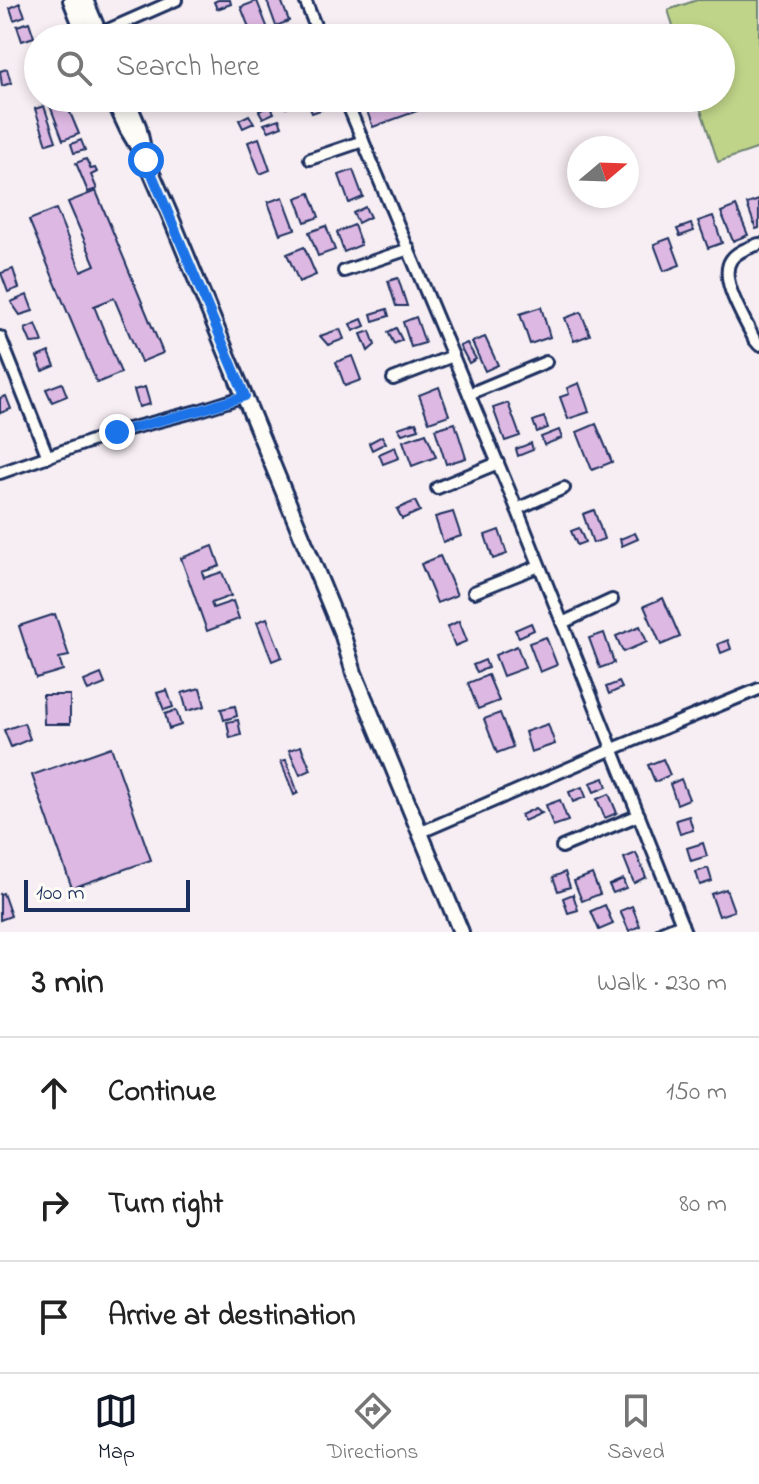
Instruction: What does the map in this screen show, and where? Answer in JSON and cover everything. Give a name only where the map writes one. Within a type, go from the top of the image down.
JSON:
[{"type":"main road","points":[[71,0],[86,24]]},
{"type":"main road","points":[[85,0],[91,24]]},
{"type":"main road","points":[[120,112],[146,160],[245,396],[343,636],[354,673],[471,932]]},
{"type":"main road","points":[[132,112],[146,160]]},
{"type":"main road","points":[[424,831],[461,932]]},
{"type":"street","points":[[123,24],[176,0]]},
{"type":"street","points":[[305,0],[312,24]]},
{"type":"street","points":[[351,112],[517,509],[684,928],[662,932]]},
{"type":"street","points":[[310,159],[363,141]]},
{"type":"street","points":[[759,244],[733,257],[727,277],[759,345]]},
{"type":"street","points":[[344,271],[409,249]]},
{"type":"street","points":[[0,337],[48,457]]},
{"type":"street","points":[[393,379],[453,356]]},
{"type":"street","points":[[469,394],[546,362]]},
{"type":"street","points":[[0,473],[117,432],[245,396]]},
{"type":"street","points":[[437,488],[498,463]]},
{"type":"street","points":[[517,509],[564,488]]},
{"type":"street","points":[[474,592],[539,566]]},
{"type":"street","points":[[562,623],[612,600]]},
{"type":"street","points":[[424,831],[759,689]]},
{"type":"street","points":[[562,847],[639,815]]},
{"type":"green space","points":[[697,0],[759,0],[759,148],[718,162],[702,112],[735,112],[735,24],[672,24],[668,10]]},
{"type":"building","points":[[230,0],[231,4],[217,9],[214,2]]},
{"type":"building","points":[[281,0],[289,21],[275,24],[267,1]]},
{"type":"building","points":[[257,1],[266,24],[248,24],[241,7]]},
{"type":"building","points":[[20,3],[25,16],[14,20],[10,8]]},
{"type":"building","points":[[29,22],[24,24],[24,40],[22,41],[17,26]]},
{"type":"building","points":[[7,69],[11,83],[2,86],[0,71]]},
{"type":"building","points":[[36,112],[46,112],[56,141],[47,144]]},
{"type":"building","points":[[52,112],[70,112],[79,134],[63,140]]},
{"type":"building","points":[[260,112],[274,112],[274,113],[263,118]]},
{"type":"building","points":[[367,112],[414,112],[373,127]]},
{"type":"building","points":[[249,115],[254,123],[243,128],[239,120]]},
{"type":"building","points":[[279,119],[282,126],[269,131],[264,124]]},
{"type":"building","points":[[259,138],[270,170],[260,174],[248,142]]},
{"type":"building","points":[[81,140],[85,150],[74,153],[71,144]]},
{"type":"building","points":[[86,159],[91,169],[95,168],[97,172],[91,175],[97,189],[88,192],[76,163]]},
{"type":"building","points":[[353,170],[363,197],[349,203],[339,175]]},
{"type":"building","points":[[96,191],[163,353],[141,362],[114,298],[94,306],[121,373],[97,383],[29,220],[56,209],[81,271],[95,265],[68,202]]},
{"type":"building","points":[[310,193],[319,217],[305,222],[296,198]]},
{"type":"building","points":[[283,197],[295,229],[280,234],[268,202]]},
{"type":"building","points":[[759,200],[759,228],[756,229],[747,204]]},
{"type":"building","points":[[736,206],[748,235],[733,241],[721,212]]},
{"type":"building","points":[[365,207],[370,217],[358,223],[353,213]]},
{"type":"building","points":[[713,216],[722,243],[708,248],[698,221]]},
{"type":"building","points":[[691,224],[694,231],[680,236],[677,229]]},
{"type":"building","points":[[354,225],[361,245],[344,252],[337,232]]},
{"type":"building","points":[[326,226],[335,250],[318,256],[309,232]]},
{"type":"building","points":[[670,238],[680,265],[664,271],[654,244]]},
{"type":"building","points":[[304,247],[316,275],[299,282],[287,254]]},
{"type":"building","points":[[13,269],[19,288],[8,292],[1,273]]},
{"type":"building","points":[[398,278],[407,306],[396,306],[388,281]]},
{"type":"building","points":[[27,295],[33,311],[20,315],[11,302]]},
{"type":"building","points":[[541,307],[550,337],[530,344],[520,314]]},
{"type":"building","points":[[387,309],[389,316],[373,321],[371,314]]},
{"type":"building","points":[[581,312],[590,335],[574,341],[565,318]]},
{"type":"building","points":[[416,317],[425,343],[411,347],[403,322]]},
{"type":"building","points":[[362,319],[365,326],[353,331],[350,324]]},
{"type":"building","points":[[36,324],[43,342],[31,343],[25,329]]},
{"type":"building","points":[[396,328],[402,340],[394,344],[388,332]]},
{"type":"building","points":[[340,329],[344,339],[328,345],[320,336]]},
{"type":"building","points":[[370,331],[375,345],[368,351],[361,334]]},
{"type":"building","points":[[485,337],[498,365],[485,371],[472,342]]},
{"type":"building","points":[[467,343],[476,359],[469,363],[460,346]]},
{"type":"building","points":[[49,352],[55,366],[43,371],[37,357]]},
{"type":"building","points":[[352,356],[361,380],[345,386],[336,362]]},
{"type":"building","points":[[62,383],[67,396],[52,402],[46,389]]},
{"type":"building","points":[[579,383],[589,412],[568,419],[560,397],[569,394],[567,388]]},
{"type":"building","points":[[145,387],[150,404],[139,407],[134,390]]},
{"type":"building","points":[[439,387],[449,415],[429,422],[419,395]]},
{"type":"building","points":[[6,396],[11,409],[0,413],[0,398]]},
{"type":"building","points":[[508,403],[520,436],[505,441],[493,408]]},
{"type":"building","points":[[544,417],[548,428],[537,432],[533,421]]},
{"type":"building","points":[[416,422],[419,429],[402,434],[398,428]]},
{"type":"building","points":[[455,423],[466,458],[446,464],[435,429]]},
{"type":"building","points":[[596,424],[612,462],[592,470],[577,432]]},
{"type":"building","points":[[559,430],[562,438],[544,445],[541,437]]},
{"type":"building","points":[[426,433],[436,457],[412,466],[403,441]]},
{"type":"building","points":[[382,436],[386,443],[372,450],[369,443]]},
{"type":"building","points":[[531,443],[533,450],[518,456],[516,449]]},
{"type":"building","points":[[395,447],[399,458],[383,464],[379,454]]},
{"type":"building","points":[[415,501],[420,511],[402,519],[397,509]]},
{"type":"building","points":[[594,510],[604,539],[593,543],[583,514]]},
{"type":"building","points":[[453,512],[461,536],[443,542],[435,517]]},
{"type":"building","points":[[579,528],[585,542],[577,545],[571,531]]},
{"type":"building","points":[[499,530],[507,554],[493,559],[485,535]]},
{"type":"building","points":[[635,533],[638,539],[622,546],[620,539]]},
{"type":"building","points":[[213,546],[220,566],[202,572],[204,578],[222,572],[231,596],[211,603],[213,608],[233,601],[239,619],[207,631],[181,558]]},
{"type":"building","points":[[440,556],[457,595],[437,603],[421,564]]},
{"type":"building","points":[[663,598],[680,637],[661,645],[644,606]]},
{"type":"building","points":[[55,614],[69,656],[59,658],[63,670],[36,678],[19,626]]},
{"type":"building","points":[[267,618],[282,657],[272,661],[257,622]]},
{"type":"building","points":[[459,621],[467,641],[455,646],[447,627]]},
{"type":"building","points":[[531,623],[534,630],[519,637],[515,630]]},
{"type":"building","points":[[640,626],[647,642],[623,652],[616,636]]},
{"type":"building","points":[[604,633],[614,663],[600,668],[589,638]]},
{"type":"building","points":[[546,637],[557,665],[540,672],[529,643]]},
{"type":"building","points":[[728,640],[731,649],[721,653],[718,644]]},
{"type":"building","points":[[517,646],[525,668],[503,676],[495,655]]},
{"type":"building","points":[[485,660],[488,668],[477,672],[473,665]]},
{"type":"building","points":[[101,674],[105,684],[88,691],[84,681]]},
{"type":"building","points":[[488,675],[499,701],[478,709],[468,683]]},
{"type":"building","points":[[619,682],[622,688],[609,694],[606,687]]},
{"type":"building","points":[[200,688],[205,706],[187,711],[182,693]]},
{"type":"building","points":[[167,690],[173,707],[164,710],[157,693]]},
{"type":"building","points":[[43,695],[70,695],[70,724],[44,724]]},
{"type":"building","points":[[235,706],[237,716],[224,720],[221,709]]},
{"type":"building","points":[[176,710],[181,725],[169,729],[165,714]]},
{"type":"building","points":[[500,713],[513,747],[497,753],[484,719]]},
{"type":"building","points":[[238,720],[241,735],[230,738],[227,722]]},
{"type":"building","points":[[24,723],[30,739],[11,747],[4,730]]},
{"type":"building","points":[[548,724],[555,744],[531,752],[525,732]]},
{"type":"building","points":[[301,746],[311,770],[300,775],[289,750]]},
{"type":"building","points":[[111,747],[151,860],[72,888],[32,775]]},
{"type":"building","points":[[663,759],[670,775],[655,782],[648,765]]},
{"type":"building","points":[[286,760],[298,793],[294,795],[281,761]]},
{"type":"building","points":[[604,778],[607,787],[594,792],[590,783]]},
{"type":"building","points":[[681,779],[689,799],[677,804],[670,784]]},
{"type":"building","points":[[582,787],[586,797],[573,802],[569,792]]},
{"type":"building","points":[[609,794],[617,813],[605,818],[597,799]]},
{"type":"building","points":[[560,800],[568,821],[553,826],[546,805]]},
{"type":"building","points":[[536,808],[542,813],[524,821],[521,815]]},
{"type":"building","points":[[689,816],[693,830],[680,834],[676,820]]},
{"type":"building","points":[[703,843],[707,856],[691,861],[687,848]]},
{"type":"building","points":[[636,853],[646,877],[634,883],[624,858]]},
{"type":"building","points":[[708,868],[712,881],[700,885],[696,872]]},
{"type":"building","points":[[565,872],[570,887],[558,891],[553,877]]},
{"type":"building","points":[[592,874],[600,894],[582,901],[574,881]]},
{"type":"building","points":[[623,879],[626,888],[613,893],[609,885]]},
{"type":"building","points":[[726,889],[734,911],[719,916],[711,894]]},
{"type":"building","points":[[3,893],[11,916],[0,920],[0,894]]},
{"type":"building","points":[[573,894],[578,910],[568,913],[563,898]]},
{"type":"building","points":[[605,905],[613,924],[599,930],[591,911]]},
{"type":"building","points":[[632,906],[640,926],[629,931],[620,911]]},
{"type":"route","points":[[117,432],[245,396],[146,160]]}]
